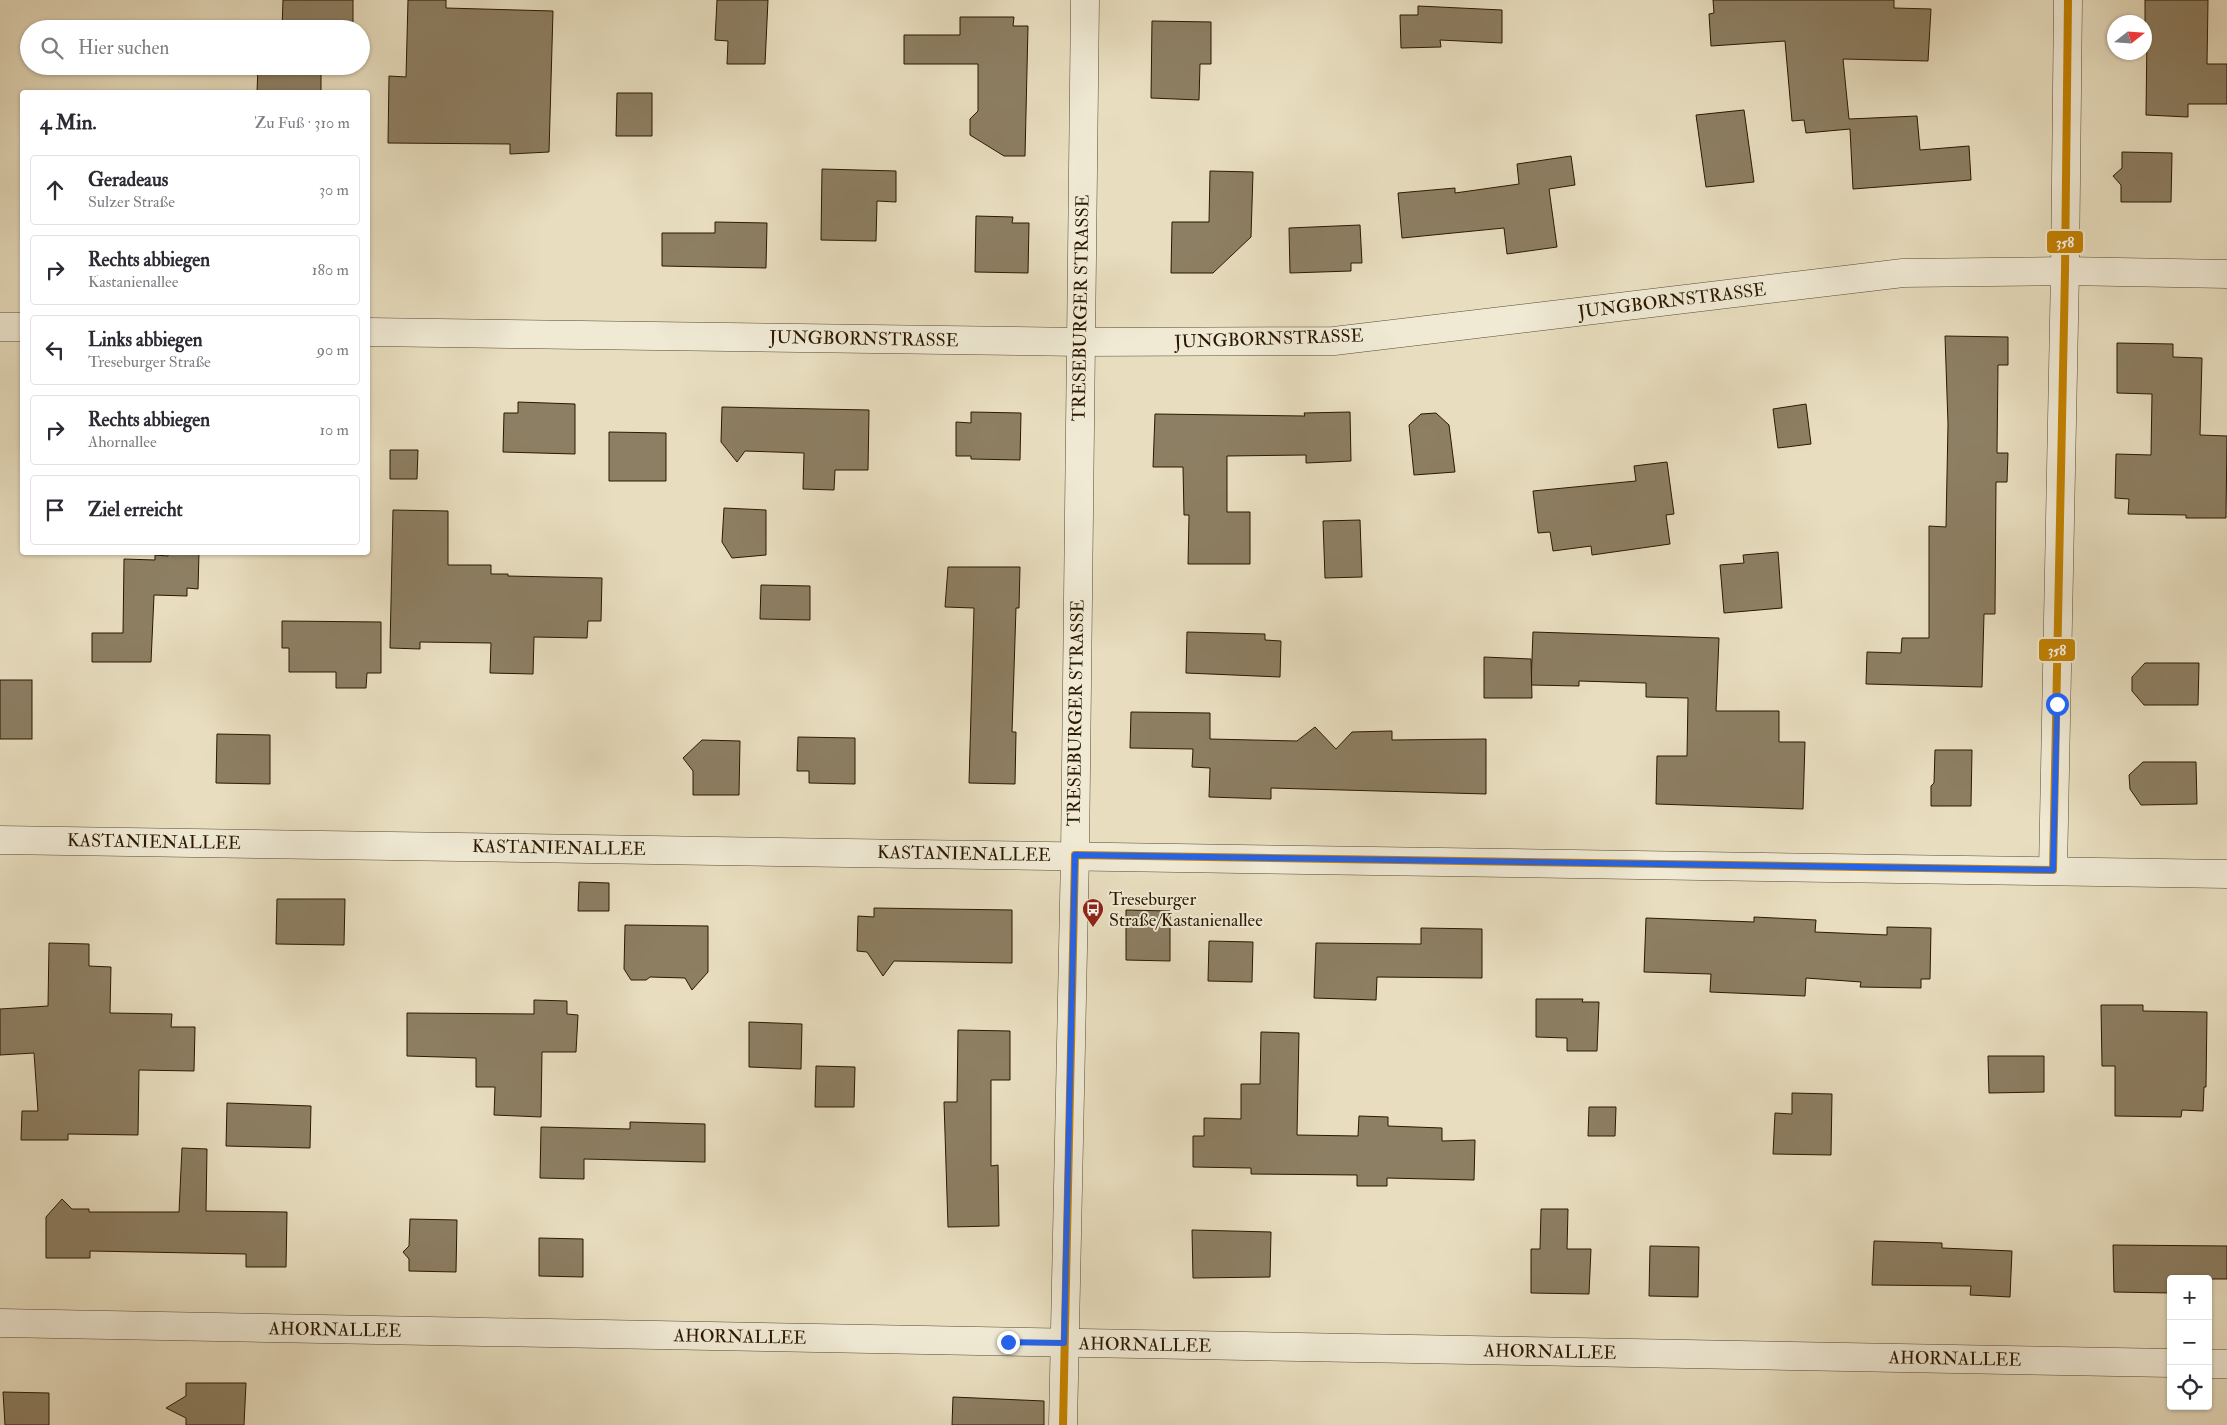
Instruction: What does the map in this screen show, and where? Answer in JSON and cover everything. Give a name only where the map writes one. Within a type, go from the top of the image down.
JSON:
[{"type":"street","name":"TRESEBURGER STRASSE","points":[[1063,1425],[1075,855],[1085,0]]},
{"type":"street","points":[[2053,870],[2065,271],[2068,0]]},
{"type":"street","name":"JUNGBORNSTRASSE","points":[[370,332],[1081,342],[1334,341],[1903,273],[2065,271],[2227,274]]},
{"type":"street","points":[[0,327],[20,327]]},
{"type":"street","name":"KASTANIENALLEE","points":[[0,840],[2227,874]]},
{"type":"street","name":"AHORNALLEE","points":[[0,1323],[2167,1363]]},
{"type":"street","points":[[2212,1364],[2227,1364]]},
{"type":"building","points":[[283,0],[353,0],[353,20],[282,20]]},
{"type":"building","points":[[408,0],[446,0],[446,8],[553,11],[549,152],[510,154],[510,144],[388,143],[389,76],[406,77]]},
{"type":"building","points":[[717,0],[768,0],[765,64],[727,64],[728,41],[715,40]]},
{"type":"building","points":[[1713,0],[1894,0],[1894,8],[1931,9],[1928,61],[1843,59],[1849,119],[1917,116],[1920,150],[1969,146],[1971,180],[1853,189],[1850,129],[1806,133],[1804,120],[1792,121],[1785,41],[1711,46],[1709,14],[1714,13]]},
{"type":"building","points":[[2145,0],[2208,0],[2207,64],[2227,64],[2227,104],[2188,104],[2188,117],[2146,115],[2147,60],[2152,60],[2152,15],[2145,15]]},
{"type":"building","points":[[1418,6],[1502,10],[1502,43],[1440,40],[1441,47],[1401,48],[1400,15],[1418,15]]},
{"type":"building","points":[[960,17],[1014,17],[1013,26],[1028,26],[1025,156],[1004,156],[970,135],[970,119],[978,111],[978,64],[904,64],[904,35],[960,35]]},
{"type":"building","points":[[1152,21],[1211,22],[1211,64],[1200,64],[1199,100],[1151,98]]},
{"type":"building","points":[[258,75],[321,75],[321,90],[257,90]]},
{"type":"building","points":[[617,93],[652,93],[652,136],[616,136]]},
{"type":"building","points":[[1744,110],[1754,182],[1706,187],[1696,115]]},
{"type":"building","points":[[2122,152],[2172,153],[2171,202],[2121,202],[2121,185],[2113,176],[2122,168]]},
{"type":"building","points":[[1571,156],[1575,185],[1549,189],[1557,247],[1507,254],[1504,228],[1402,238],[1398,193],[1455,188],[1455,193],[1519,184],[1517,164]]},
{"type":"building","points":[[822,169],[896,171],[896,202],[877,201],[876,241],[821,240]]},
{"type":"building","points":[[1210,171],[1253,172],[1251,237],[1213,273],[1171,273],[1172,222],[1209,222]]},
{"type":"building","points":[[976,216],[1013,217],[1012,223],[1029,223],[1028,273],[975,272]]},
{"type":"building","points":[[715,222],[767,223],[766,268],[662,266],[662,233],[715,233]]},
{"type":"building","points":[[1360,225],[1362,263],[1351,263],[1351,271],[1290,273],[1289,228]]},
{"type":"building","points":[[1945,336],[2008,337],[2008,365],[1998,365],[1997,453],[2008,453],[2007,482],[1996,482],[1995,614],[1984,614],[1982,687],[1866,684],[1867,652],[1901,653],[1902,638],[1929,638],[1929,526],[1946,527],[1948,424]]},
{"type":"building","points":[[2117,343],[2173,344],[2173,357],[2202,358],[2200,435],[2227,436],[2226,518],[2186,518],[2186,515],[2128,514],[2129,499],[2115,498],[2116,454],[2151,455],[2152,394],[2117,393]]},
{"type":"building","points":[[518,402],[575,404],[575,454],[503,452],[504,413],[518,413]]},
{"type":"building","points":[[1806,404],[1811,444],[1778,448],[1773,409]]},
{"type":"building","points":[[722,407],[869,410],[868,470],[835,470],[834,490],[803,489],[804,453],[745,451],[737,462],[721,442]]},
{"type":"building","points":[[971,412],[1021,413],[1020,460],[971,459],[971,456],[956,456],[956,422],[971,423]]},
{"type":"building","points":[[1350,412],[1351,461],[1306,463],[1306,455],[1227,456],[1227,512],[1250,512],[1250,564],[1188,564],[1189,515],[1184,515],[1183,467],[1153,467],[1155,414],[1305,416],[1304,413]]},
{"type":"building","points":[[1436,413],[1449,425],[1455,472],[1414,475],[1409,425],[1421,414]]},
{"type":"building","points":[[609,432],[666,433],[666,481],[609,481]]},
{"type":"building","points":[[390,450],[418,450],[417,479],[390,479]]},
{"type":"building","points":[[1667,462],[1674,514],[1666,515],[1670,544],[1592,555],[1591,546],[1553,551],[1550,532],[1538,533],[1533,491],[1636,481],[1634,466]]},
{"type":"building","points":[[724,508],[766,510],[766,555],[732,558],[722,542]]},
{"type":"building","points":[[393,510],[448,511],[448,565],[491,565],[491,574],[508,574],[508,576],[602,578],[601,621],[588,621],[587,638],[534,637],[533,674],[490,673],[491,643],[420,642],[420,649],[390,648]]},
{"type":"building","points":[[1360,520],[1362,577],[1325,578],[1323,521]]},
{"type":"building","points":[[1778,552],[1782,608],[1724,613],[1720,565],[1744,563],[1743,555]]},
{"type":"building","points":[[155,555],[199,555],[198,589],[187,588],[187,596],[154,595],[151,662],[92,662],[92,633],[123,633],[124,559],[155,560]]},
{"type":"building","points":[[948,567],[1020,567],[1019,608],[1016,608],[1012,732],[1016,732],[1015,784],[969,783],[974,608],[945,607]]},
{"type":"building","points":[[761,585],[810,586],[810,620],[760,619]]},
{"type":"building","points":[[282,621],[381,622],[381,673],[367,673],[366,688],[336,688],[336,672],[289,672],[289,648],[282,648]]},
{"type":"building","points":[[1187,632],[1265,634],[1265,640],[1281,641],[1280,677],[1186,673]]},
{"type":"building","points":[[1533,632],[1719,638],[1716,711],[1779,711],[1779,742],[1805,742],[1803,809],[1656,804],[1657,756],[1687,756],[1688,698],[1646,697],[1646,683],[1579,681],[1579,686],[1531,685]]},
{"type":"building","points":[[1484,657],[1531,659],[1532,698],[1484,698]]},
{"type":"building","points":[[2145,663],[2199,663],[2198,705],[2144,705],[2132,691],[2132,677]]},
{"type":"building","points":[[0,680],[32,680],[32,739],[0,739]]},
{"type":"building","points":[[1131,712],[1210,713],[1210,739],[1297,741],[1315,727],[1336,749],[1352,732],[1392,731],[1392,740],[1486,739],[1486,794],[1271,788],[1271,799],[1209,797],[1210,768],[1192,767],[1193,749],[1130,748]]},
{"type":"building","points":[[217,734],[270,735],[270,784],[216,783]]},
{"type":"building","points":[[798,737],[855,738],[855,784],[809,783],[809,771],[797,771]]},
{"type":"building","points":[[702,740],[740,741],[739,795],[693,795],[693,771],[683,758]]},
{"type":"building","points":[[1935,750],[1972,750],[1971,806],[1931,806]]},
{"type":"building","points":[[2143,762],[2196,762],[2197,804],[2141,805],[2130,789],[2129,775]]},
{"type":"building","points":[[579,882],[609,883],[609,911],[578,911]]},
{"type":"building","points":[[277,899],[345,899],[344,945],[276,944]]},
{"type":"building","points":[[874,908],[1012,910],[1012,963],[894,961],[883,976],[867,952],[857,951],[858,916],[874,917]]},
{"type":"building","points":[[1126,910],[1170,911],[1170,961],[1126,960]]},
{"type":"building","points":[[1754,917],[1816,920],[1815,932],[1887,935],[1887,927],[1931,928],[1930,979],[1921,979],[1921,988],[1860,987],[1861,982],[1806,978],[1805,996],[1710,992],[1711,974],[1644,972],[1646,918],[1754,922]]},
{"type":"building","points":[[625,925],[708,926],[708,972],[692,990],[685,978],[650,977],[646,980],[631,980],[624,969]]},
{"type":"building","points":[[1421,928],[1482,929],[1482,978],[1377,977],[1376,1000],[1314,998],[1316,943],[1421,944]]},
{"type":"building","points":[[1209,941],[1253,942],[1252,982],[1208,981]]},
{"type":"building","points":[[49,943],[89,944],[89,966],[111,967],[110,1013],[172,1014],[171,1027],[195,1027],[194,1071],[139,1070],[138,1135],[68,1134],[68,1140],[21,1140],[22,1111],[38,1111],[34,1053],[0,1055],[0,1009],[48,1006]]},
{"type":"building","points":[[1536,999],[1583,999],[1582,1002],[1599,1002],[1597,1051],[1567,1051],[1567,1038],[1536,1037]]},
{"type":"building","points":[[534,1000],[567,1001],[567,1014],[578,1015],[576,1052],[542,1052],[541,1117],[494,1115],[495,1087],[476,1087],[476,1058],[407,1056],[407,1013],[534,1014]]},
{"type":"building","points":[[2101,1005],[2143,1005],[2143,1011],[2207,1012],[2206,1087],[2204,1087],[2203,1111],[2182,1110],[2181,1117],[2115,1116],[2115,1066],[2102,1066]]},
{"type":"building","points":[[749,1022],[802,1024],[801,1069],[749,1067]]},
{"type":"building","points":[[958,1030],[1010,1031],[1010,1080],[991,1080],[991,1166],[998,1165],[999,1226],[948,1227],[944,1102],[957,1102]]},
{"type":"building","points":[[1261,1032],[1299,1033],[1297,1135],[1358,1136],[1359,1116],[1388,1117],[1388,1126],[1442,1128],[1442,1141],[1475,1140],[1474,1180],[1387,1178],[1387,1186],[1357,1186],[1357,1175],[1251,1174],[1251,1168],[1193,1167],[1193,1136],[1204,1136],[1204,1118],[1241,1119],[1241,1084],[1260,1084]]},
{"type":"building","points":[[1988,1056],[2044,1056],[2044,1092],[1989,1093]]},
{"type":"building","points":[[816,1066],[855,1067],[854,1107],[815,1107]]},
{"type":"building","points":[[1792,1093],[1832,1094],[1831,1155],[1773,1154],[1775,1113],[1792,1114]]},
{"type":"building","points":[[227,1103],[311,1106],[310,1148],[226,1146]]},
{"type":"building","points":[[1589,1107],[1616,1107],[1615,1136],[1588,1136]]},
{"type":"building","points":[[630,1122],[705,1124],[705,1162],[584,1159],[584,1179],[540,1178],[541,1127],[630,1129]]},
{"type":"building","points":[[182,1148],[207,1149],[206,1211],[287,1212],[286,1267],[246,1267],[246,1254],[90,1251],[90,1258],[46,1258],[46,1217],[62,1199],[72,1209],[89,1209],[89,1212],[179,1212]]},
{"type":"building","points":[[1541,1209],[1568,1209],[1567,1249],[1591,1249],[1589,1294],[1531,1293],[1531,1249],[1540,1249]]},
{"type":"building","points":[[410,1219],[457,1220],[456,1272],[409,1271],[409,1259],[403,1252],[409,1246]]},
{"type":"building","points":[[1192,1230],[1271,1232],[1270,1277],[1193,1278]]},
{"type":"building","points":[[539,1238],[583,1239],[583,1277],[539,1276]]},
{"type":"building","points":[[1874,1241],[1942,1243],[1942,1248],[2012,1251],[2010,1297],[1970,1295],[1971,1286],[1872,1285]]},
{"type":"building","points":[[2113,1245],[2227,1246],[2227,1279],[2212,1279],[2212,1275],[2167,1275],[2167,1293],[2114,1292]]},
{"type":"building","points":[[1650,1246],[1699,1247],[1698,1297],[1649,1296]]},
{"type":"building","points":[[186,1383],[246,1383],[244,1425],[186,1425],[186,1418],[166,1408],[186,1396]]},
{"type":"building","points":[[3,1392],[49,1393],[49,1425],[5,1425]]},
{"type":"building","points":[[953,1397],[1044,1401],[1044,1425],[952,1425]]},
{"type":"transit line","name":"358","points":[[1063,1425],[1075,855],[2053,870],[2065,271],[2068,0]]},
{"type":"place","name":"Treseburger Straße/Kastanienallee","points":[[1093,928]]},
{"type":"route","points":[[1008,1342],[1064,1343],[1075,855],[2053,870],[2057,704]]}]
